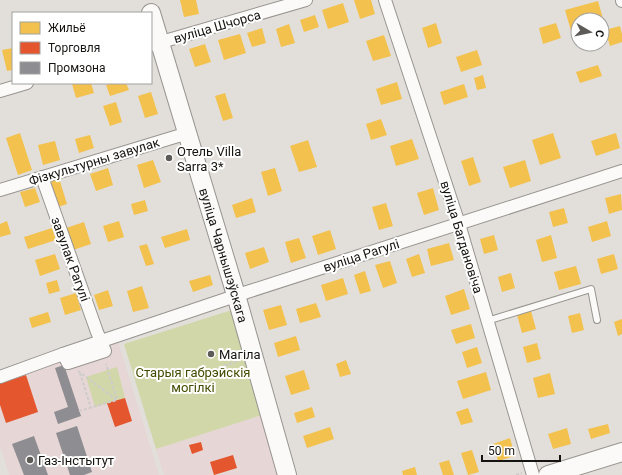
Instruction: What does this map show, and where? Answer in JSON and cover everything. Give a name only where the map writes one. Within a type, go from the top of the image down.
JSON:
[{"type":"main road","name":"вуліца Чарнышэўскага","points":[[147,0],[151,12]]},
{"type":"main road","name":"вуліца Чарнышэўскага","points":[[152,21],[155,44],[188,133],[288,475]]},
{"type":"main road","points":[[548,475],[622,452]]},
{"type":"street","name":"вуліца Шчорса","points":[[155,44],[306,0]]},
{"type":"street","name":"вуліца Багдановіча","points":[[385,0],[459,224],[533,475]]},
{"type":"street","points":[[0,91],[24,84]]},
{"type":"street","name":"Фізкультурны завулак","points":[[0,190],[188,133]]},
{"type":"street","name":"вуліца Рагулі","points":[[0,377],[69,359],[102,341],[236,295],[622,171]]},
{"type":"street","name":"завулак Рагулі","points":[[42,177],[102,341]]},
{"type":"lane","points":[[487,320],[591,289],[597,320]]},
{"type":"path","points":[[187,380],[245,358]]},
{"type":"path","points":[[69,359],[80,373],[117,400]]},
{"type":"path","points":[[69,359],[80,373],[90,408]]},
{"type":"path","points":[[106,364],[117,400]]},
{"type":"path","points":[[205,373],[211,391]]},
{"type":"path","points":[[79,410],[117,400]]},
{"type":"shaded area","points":[[118,341],[159,475],[9,475],[0,445],[0,377]]},
{"type":"shaded area","points":[[262,415],[278,475],[164,475],[156,449]]},
{"type":"green space","name":"Старыя габрэйскія могілкі","points":[[232,310],[262,415],[156,449],[124,344]]},
{"type":"green space","points":[[117,367],[125,398],[95,407],[86,377]]},
{"type":"building: Жильё","points":[[180,0],[196,0],[199,14],[184,17]]},
{"type":"building: Жильё","points":[[354,0],[371,0],[375,14],[360,19]]},
{"type":"building: Жильё","points":[[598,1],[601,12],[570,12],[570,28],[565,10]]},
{"type":"building: Жильё","points":[[343,3],[349,22],[328,29],[322,10]]},
{"type":"building: Жильё","points":[[315,15],[319,27],[304,32],[300,20]]},
{"type":"building: Жильё","points":[[436,23],[442,43],[428,48],[422,28]]},
{"type":"building: Жильё","points":[[556,23],[561,38],[543,44],[539,28]]},
{"type":"building: Жильё","points":[[289,24],[295,43],[281,47],[276,29]]},
{"type":"building: Жильё","points":[[620,26],[622,42],[610,46],[610,29]]},
{"type":"building: Жильё","points":[[262,28],[266,43],[252,47],[247,33]]},
{"type":"building: Жильё","points":[[240,34],[246,53],[224,60],[218,40]]},
{"type":"building: Жильё","points":[[384,35],[391,56],[373,61],[366,41]]},
{"type":"building: Жильё","points":[[205,44],[211,62],[195,67],[189,49]]},
{"type":"building: Жильё","points":[[12,48],[12,70],[7,71],[2,50]]},
{"type":"building: Жильё","points":[[477,50],[482,65],[461,72],[456,57]]},
{"type":"building: Жильё","points":[[598,65],[602,76],[580,83],[576,72]]},
{"type":"building: Жильё","points":[[483,75],[486,88],[477,90],[474,78]]},
{"type":"building: Жильё","points":[[397,82],[402,99],[381,105],[376,89]]},
{"type":"building: Жильё","points":[[72,84],[91,84],[94,93],[76,98]]},
{"type":"building: Жильё","points":[[126,84],[129,90],[110,96],[106,85]]},
{"type":"building: Жильё","points":[[464,84],[468,97],[444,105],[440,92]]},
{"type":"building: Жильё","points":[[151,92],[158,114],[145,118],[138,96]]},
{"type":"building: Жильё","points":[[225,93],[233,118],[223,121],[215,96]]},
{"type":"building: Жильё","points":[[116,102],[122,122],[110,126],[103,106]]},
{"type":"building: Жильё","points":[[381,119],[387,135],[371,140],[366,124]]},
{"type":"building: Жильё","points":[[20,133],[32,170],[18,175],[6,138]]},
{"type":"building: Жильё","points":[[553,133],[561,158],[540,165],[532,140]]},
{"type":"building: Жильё","points":[[616,133],[620,148],[596,156],[591,141]]},
{"type":"building: Жильё","points":[[90,135],[94,148],[79,153],[75,139]]},
{"type":"building: Жильё","points":[[412,139],[419,159],[396,166],[390,146]]},
{"type":"building: Жильё","points":[[308,140],[317,167],[299,172],[290,146]]},
{"type":"building: Жильё","points":[[55,141],[60,160],[43,165],[38,145]]},
{"type":"building: Жильё","points":[[473,157],[481,182],[469,186],[461,161]]},
{"type":"building: Жильё","points":[[153,160],[161,182],[144,188],[137,165]]},
{"type":"building: Жильё","points":[[525,160],[531,181],[510,188],[503,167]]},
{"type":"building: Жильё","points":[[108,168],[113,185],[96,191],[90,174]]},
{"type":"building: Жильё","points":[[275,168],[282,191],[268,196],[261,172]]},
{"type":"building: Жильё","points":[[59,178],[67,204],[58,207],[50,181]]},
{"type":"building: Жильё","points":[[35,188],[40,202],[25,207],[20,192]]},
{"type":"building: Жильё","points":[[433,188],[439,210],[424,215],[417,193]]},
{"type":"building: Жильё","points":[[621,194],[622,210],[609,214],[605,198]]},
{"type":"building: Жильё","points":[[252,198],[256,212],[236,218],[232,205]]},
{"type":"building: Жильё","points":[[145,200],[148,211],[134,215],[131,204]]},
{"type":"building: Жильё","points":[[386,203],[393,226],[379,230],[372,207]]},
{"type":"building: Жильё","points":[[564,208],[568,223],[553,227],[549,212]]},
{"type":"building: Жильё","points":[[7,221],[11,234],[0,237],[0,224]]},
{"type":"building: Жильё","points":[[119,221],[124,237],[108,242],[103,226]]},
{"type":"building: Жильё","points":[[607,221],[611,236],[592,242],[588,227]]},
{"type":"building: Жильё","points":[[84,222],[91,244],[73,250],[66,228]]},
{"type":"building: Жильё","points":[[52,228],[56,240],[28,249],[24,237]]},
{"type":"building: Жильё","points":[[187,229],[190,240],[165,248],[161,237]]},
{"type":"building: Жильё","points":[[330,230],[336,249],[318,255],[312,236]]},
{"type":"building: Жильё","points":[[494,235],[498,250],[484,254],[480,239]]},
{"type":"building: Жильё","points":[[551,235],[557,258],[542,262],[536,240]]},
{"type":"building: Жильё","points":[[299,238],[306,258],[291,263],[285,242]]},
{"type":"building: Жильё","points":[[449,243],[454,260],[431,266],[427,249]]},
{"type":"building: Жильё","points":[[147,244],[154,264],[146,266],[139,246]]},
{"type":"building: Жильё","points":[[264,247],[269,262],[250,269],[245,253]]},
{"type":"building: Жильё","points":[[55,254],[60,269],[40,276],[35,260]]},
{"type":"building: Жильё","points":[[419,254],[425,273],[412,277],[406,259]]},
{"type":"building: Жильё","points":[[614,254],[618,269],[601,274],[597,259]]},
{"type":"building: Жильё","points":[[390,261],[397,283],[383,288],[375,265]]},
{"type":"building: Жильё","points":[[576,266],[581,284],[559,290],[554,272]]},
{"type":"building: Жильё","points":[[365,271],[371,291],[360,294],[354,275]]},
{"type":"building: Жильё","points":[[511,273],[515,288],[502,292],[498,277]]},
{"type":"building: Жильё","points":[[210,275],[213,285],[193,292],[189,281]]},
{"type":"building: Жильё","points":[[343,278],[348,294],[326,301],[321,285]]},
{"type":"building: Жильё","points":[[57,280],[60,291],[49,294],[46,283]]},
{"type":"building: Жильё","points":[[142,286],[149,308],[133,312],[127,291]]},
{"type":"building: Жильё","points":[[464,289],[470,309],[451,315],[445,296]]},
{"type":"building: Жильё","points":[[108,290],[113,306],[99,310],[94,295]]},
{"type":"building: Жильё","points":[[76,293],[81,310],[65,315],[60,298]]},
{"type":"building: Жильё","points":[[316,303],[321,317],[300,323],[296,309]]},
{"type":"building: Жильё","points":[[281,305],[287,325],[269,330],[263,310]]},
{"type":"building: Жильё","points":[[531,311],[536,329],[522,333],[517,315]]},
{"type":"building: Жильё","points":[[48,312],[51,322],[32,328],[29,318]]},
{"type":"building: Жильё","points":[[580,313],[584,330],[572,333],[568,316]]},
{"type":"building: Жильё","points":[[622,319],[622,334],[618,336],[614,322]]},
{"type":"building: Жильё","points":[[471,324],[475,338],[456,344],[451,330]]},
{"type":"building: Жильё","points":[[296,336],[300,350],[278,357],[274,343]]},
{"type":"building: Жильё","points":[[537,343],[541,359],[527,363],[523,347]]},
{"type":"building: Жильё","points":[[477,347],[482,363],[467,368],[462,352]]},
{"type":"building: Жильё","points":[[346,360],[351,374],[340,377],[336,364]]},
{"type":"building: Жильё","points":[[304,370],[310,389],[291,395],[285,376]]},
{"type":"building: Жильё","points":[[486,372],[491,390],[463,399],[457,381]]},
{"type":"building: Жильё","points":[[550,373],[555,394],[538,398],[533,378]]},
{"type":"building: Жильё","points":[[312,407],[315,417],[297,423],[294,413]]},
{"type":"building: Жильё","points":[[468,408],[473,422],[461,425],[456,412]]},
{"type":"building: Жильё","points":[[608,424],[610,433],[591,439],[588,429]]},
{"type":"building: Жильё","points":[[330,427],[334,439],[307,448],[303,436]]},
{"type":"building: Жильё","points":[[567,428],[571,444],[553,449],[548,434]]},
{"type":"building: Жильё","points":[[510,438],[515,456],[498,461],[493,444]]},
{"type":"building: Жильё","points":[[472,450],[479,472],[468,475],[461,453]]},
{"type":"building: Жильё","points":[[449,460],[454,475],[443,475],[439,463]]},
{"type":"building: Жильё","points":[[415,467],[417,475],[403,475],[402,471]]},
{"type":"building: Торговля","points":[[26,375],[38,412],[6,423],[0,405],[0,383]]},
{"type":"building: Торговля","points":[[125,398],[132,421],[115,427],[107,403]]},
{"type":"building: Торговля","points":[[201,442],[203,450],[192,454],[189,445]]},
{"type":"building: Торговля","points":[[233,455],[237,468],[214,475],[210,462]]},
{"type":"building: Промзона","points":[[64,365],[81,416],[58,424],[54,412],[68,407],[55,368]]},
{"type":"building: Промзона","points":[[77,426],[92,472],[84,475],[70,475],[56,433]]},
{"type":"building: Промзона","name":"Газ-Інстытут","points":[[34,436],[48,475],[24,475],[12,444]]},
{"type":"place","name":"Отель Villa Sarra 3*","points":[[169,158]]},
{"type":"place","name":"Магіла","points":[[211,354]]},
{"type":"place","name":"Газ-Інстытут","points":[[30,460]]}]
